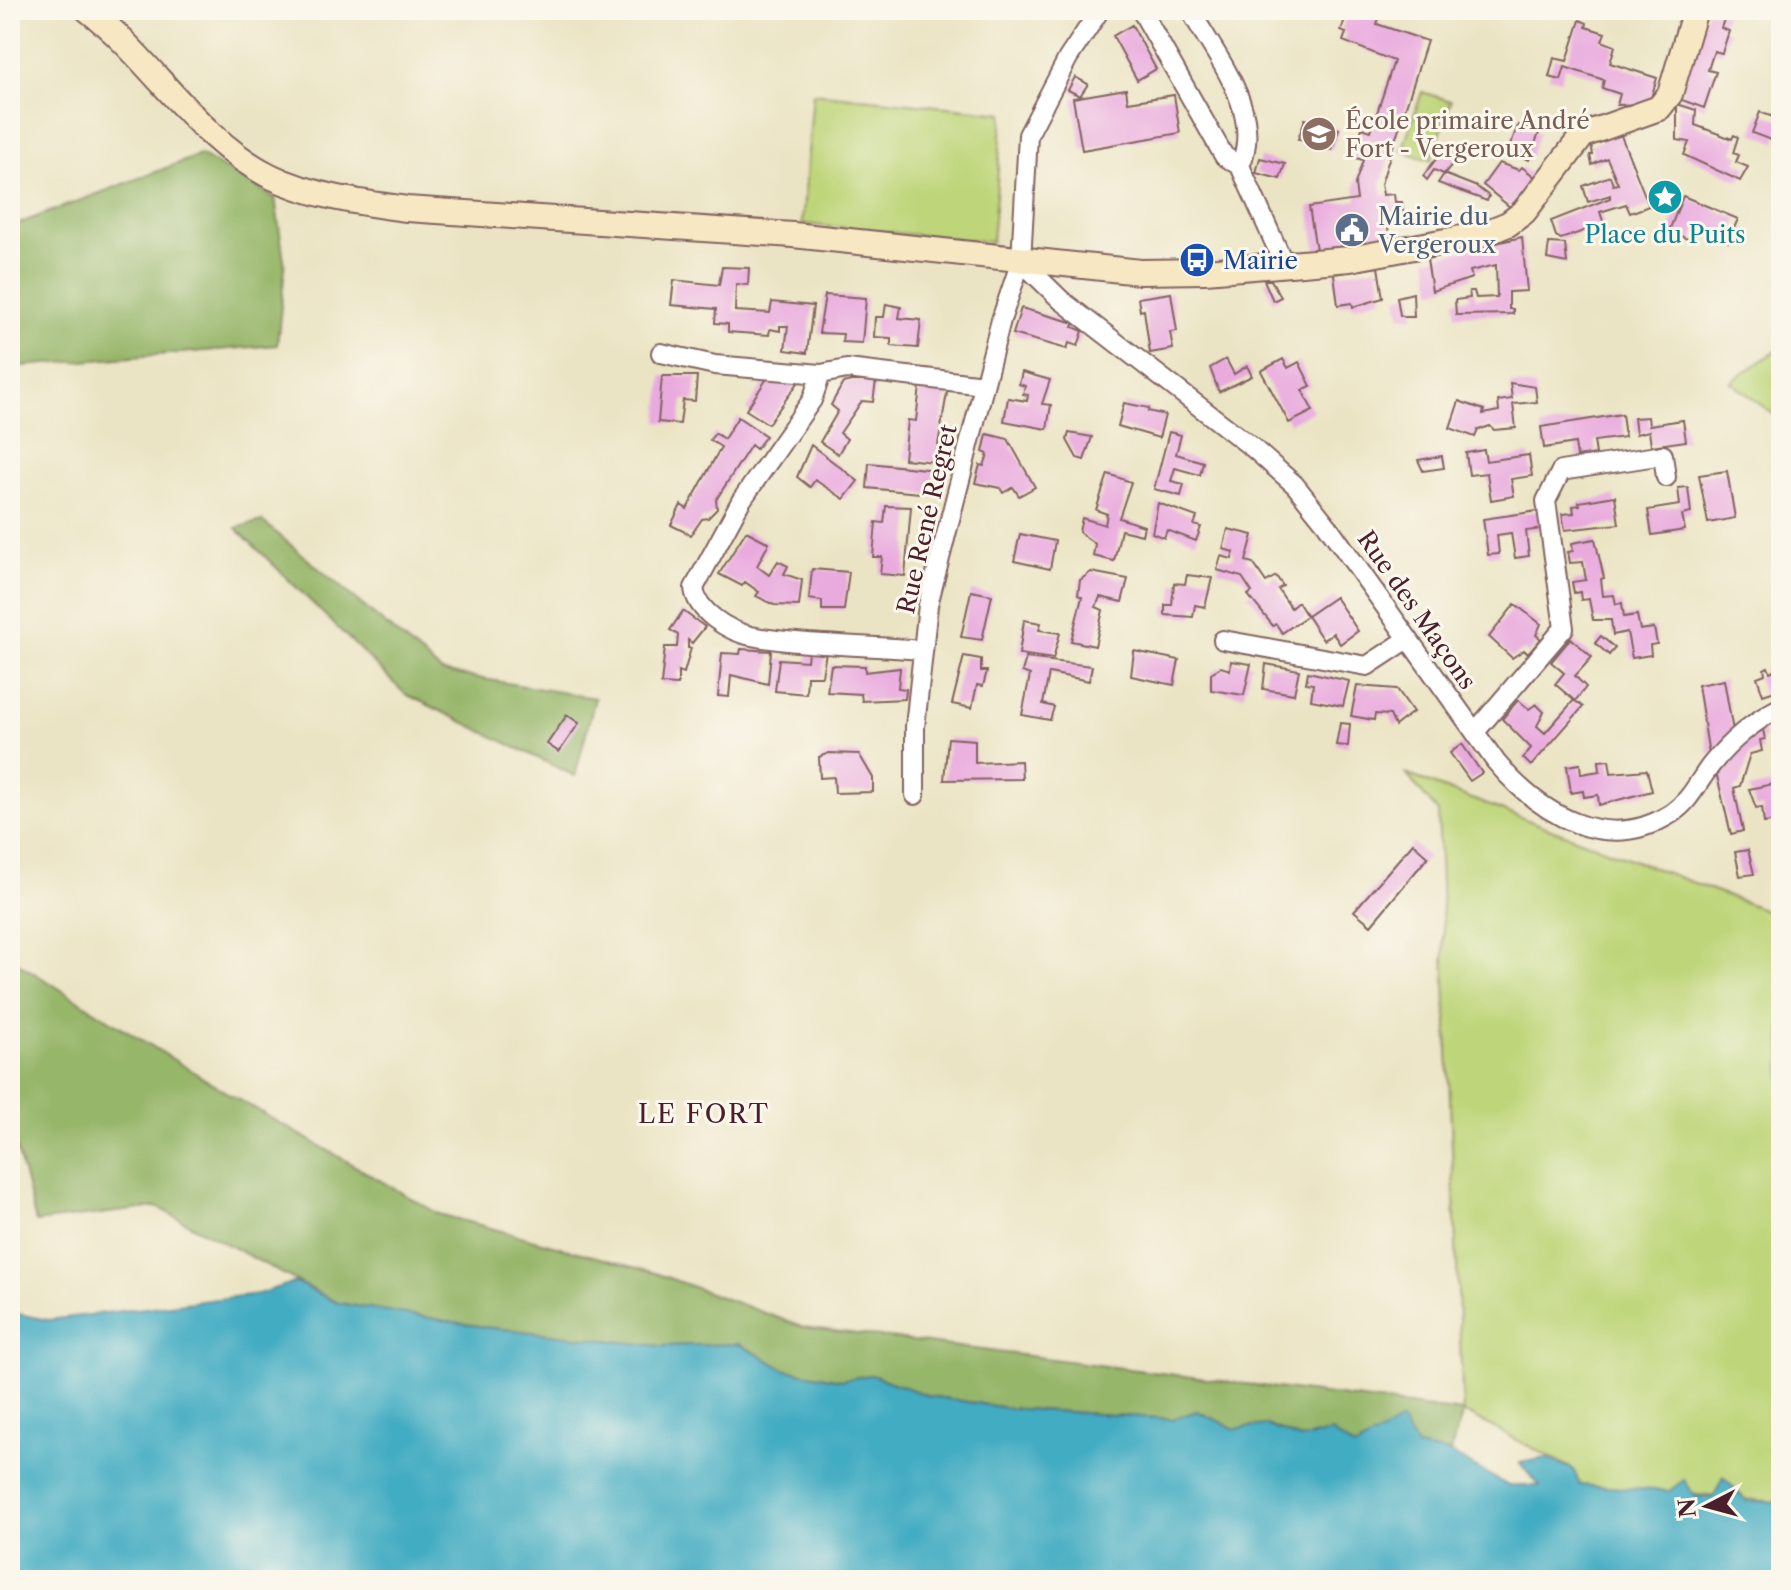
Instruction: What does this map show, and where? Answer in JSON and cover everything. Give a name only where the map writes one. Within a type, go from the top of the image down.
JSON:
[{"type":"street","name":"Rue René Regret","points":[[915,795],[915,727],[928,605],[984,385],[1021,261],[1023,193],[1032,124],[1100,10]]},
{"type":"street","points":[[1141,10],[1224,156],[1240,166],[1285,266]]},
{"type":"street","points":[[1190,10],[1247,114],[1250,133],[1240,166]]},
{"type":"street","points":[[93,11],[222,142],[269,176],[347,201],[407,209],[793,235],[1140,272],[1285,266],[1415,248],[1483,234],[1508,224],[1524,212],[1583,135],[1659,108],[1670,94],[1695,10]]},
{"type":"street","name":"Rue des Maçons","points":[[1021,261],[1061,300],[1204,414],[1253,448],[1295,485],[1520,791],[1554,814],[1601,832],[1638,826],[1672,813],[1694,791],[1739,734],[1781,707]]},
{"type":"street","points":[[661,353],[715,365],[821,374],[847,369],[984,385]]},
{"type":"street","points":[[821,374],[812,400],[741,501],[698,575],[695,600],[704,611],[750,635],[923,650]]},
{"type":"street","points":[[1475,732],[1564,628],[1546,501],[1561,471],[1663,455],[1666,477]]},
{"type":"street","points":[[1223,640],[1367,666],[1408,639]]},
{"type":"green space","points":[[1422,92],[1451,101],[1431,161],[1402,151]]},
{"type":"green space","points":[[813,93],[1003,113],[992,242],[802,224]]},
{"type":"green space","points":[[200,155],[275,198],[285,267],[277,345],[10,367],[10,227]]},
{"type":"green space","points":[[1781,347],[1781,420],[1731,382]]},
{"type":"green space","points":[[262,521],[442,672],[595,698],[575,776],[405,694],[236,528]]},
{"type":"green space","points":[[1406,774],[1781,916],[1781,1502],[1579,1485],[1573,1469],[1463,1412],[1438,812]]},
{"type":"green space","points":[[10,958],[229,1094],[439,1214],[655,1273],[803,1327],[1463,1412],[1450,1453],[1417,1447],[1354,1448],[1331,1432],[1301,1439],[1266,1425],[1235,1429],[1197,1411],[1173,1419],[1007,1408],[929,1396],[871,1375],[841,1380],[786,1370],[739,1344],[661,1346],[484,1327],[338,1303],[157,1207],[36,1222],[10,1122]]},
{"type":"water","points":[[295,1282],[338,1303],[484,1327],[661,1346],[739,1344],[786,1370],[841,1380],[871,1375],[929,1396],[1007,1408],[1173,1419],[1197,1411],[1235,1429],[1266,1425],[1300,1439],[1331,1432],[1354,1448],[1401,1421],[1417,1447],[1450,1453],[1509,1486],[1540,1486],[1520,1463],[1546,1458],[1573,1469],[1580,1485],[1669,1491],[1684,1480],[1695,1496],[1713,1498],[1723,1477],[1747,1501],[1781,1502],[1781,1580],[10,1580],[10,1305],[18,1314],[48,1320],[258,1294]]},
{"type":"building","points":[[1353,10],[1380,15],[1377,24],[1427,41],[1381,184],[1383,195],[1394,194],[1395,202],[1402,202],[1404,218],[1387,221],[1390,240],[1316,250],[1309,207],[1357,200],[1355,184],[1363,160],[1352,157],[1362,128],[1371,131],[1394,61],[1343,41],[1346,33],[1341,31],[1347,13],[1352,14]]},
{"type":"building","points":[[1707,10],[1726,14],[1721,28],[1729,31],[1722,53],[1714,51],[1708,70],[1716,72],[1704,108],[1679,99]]},
{"type":"building","points":[[1580,20],[1587,23],[1586,27],[1605,33],[1602,41],[1615,46],[1610,63],[1657,78],[1651,98],[1642,104],[1617,105],[1620,94],[1602,88],[1604,80],[1565,67],[1561,80],[1549,77],[1554,58],[1567,61]]},
{"type":"building","points":[[1132,25],[1156,69],[1137,80],[1113,36]]},
{"type":"building","points":[[1075,77],[1088,84],[1080,96],[1068,90]]},
{"type":"building","points":[[1126,89],[1128,102],[1174,95],[1180,133],[1082,150],[1073,98]]},
{"type":"building","points":[[1677,104],[1696,110],[1695,125],[1732,139],[1734,135],[1738,137],[1733,153],[1739,155],[1736,162],[1748,167],[1740,181],[1684,155],[1689,142],[1677,140]]},
{"type":"building","points":[[1760,112],[1781,120],[1776,142],[1752,133]]},
{"type":"building","points":[[1305,119],[1339,129],[1332,150],[1298,139]]},
{"type":"building","points":[[1518,125],[1539,133],[1529,160],[1508,151]]},
{"type":"building","points":[[1620,133],[1649,206],[1630,213],[1626,204],[1600,212],[1604,224],[1561,239],[1556,236],[1551,221],[1610,198],[1610,195],[1588,202],[1583,186],[1610,176],[1613,185],[1618,184],[1607,158],[1592,165],[1590,155],[1593,155],[1591,144]]},
{"type":"building","points":[[1448,144],[1464,150],[1444,174],[1434,170],[1427,180],[1423,176]]},
{"type":"building","points":[[1260,158],[1285,164],[1280,179],[1256,173]]},
{"type":"building","points":[[1499,163],[1519,170],[1522,167],[1536,178],[1510,207],[1483,185]]},
{"type":"building","points":[[1444,174],[1477,187],[1489,196],[1487,201],[1438,183]]},
{"type":"building","points":[[1683,196],[1738,219],[1728,242],[1697,229],[1692,241],[1669,231]]},
{"type":"building","points":[[1522,237],[1527,291],[1509,292],[1509,309],[1513,309],[1513,314],[1456,315],[1455,300],[1470,298],[1469,291],[1474,291],[1476,298],[1497,297],[1496,265],[1470,271],[1472,278],[1432,291],[1427,259]]},
{"type":"building","points":[[1549,243],[1565,244],[1567,263],[1547,259]]},
{"type":"building","points":[[722,267],[749,268],[748,285],[736,284],[735,311],[770,313],[772,302],[813,306],[807,353],[785,350],[788,326],[780,326],[780,331],[770,329],[769,335],[728,332],[728,324],[715,323],[716,309],[671,305],[674,280],[719,285]]},
{"type":"building","points":[[1378,267],[1383,298],[1353,307],[1352,303],[1338,305],[1334,274]]},
{"type":"building","points":[[1264,280],[1271,280],[1281,297],[1273,301]]},
{"type":"building","points":[[1171,293],[1177,331],[1170,332],[1173,349],[1150,353],[1144,310],[1140,311],[1138,298]]},
{"type":"building","points":[[1413,293],[1414,317],[1400,315],[1397,297]]},
{"type":"building","points":[[825,295],[866,298],[862,343],[842,342],[843,334],[819,333]]},
{"type":"building","points":[[886,304],[901,307],[899,318],[921,320],[918,348],[891,346],[891,338],[874,337],[875,317],[884,317]]},
{"type":"building","points":[[1021,308],[1075,323],[1073,327],[1083,331],[1078,346],[1069,343],[1067,349],[1013,334]]},
{"type":"building","points":[[1226,359],[1234,374],[1247,366],[1252,376],[1219,392],[1210,368]]},
{"type":"building","points":[[1283,359],[1288,368],[1299,362],[1311,386],[1302,390],[1313,411],[1289,423],[1261,371]]},
{"type":"building","points":[[1022,372],[1050,380],[1042,404],[1051,405],[1047,429],[1004,421],[1008,398],[1027,401],[1028,395],[1023,394],[1025,386],[1019,384]]},
{"type":"building","points":[[662,376],[697,376],[695,401],[683,400],[680,424],[658,422]]},
{"type":"building","points":[[768,377],[800,380],[768,424],[746,410]]},
{"type":"building","points":[[876,381],[873,402],[862,401],[840,433],[847,439],[838,454],[820,442],[838,411],[831,405],[843,383]]},
{"type":"building","points":[[1510,383],[1535,387],[1537,402],[1513,404],[1516,428],[1494,430],[1490,426],[1478,430],[1475,437],[1450,428],[1459,401],[1484,410],[1483,414],[1499,411],[1498,401],[1512,399]]},
{"type":"building","points":[[920,386],[948,387],[935,462],[904,459],[908,420],[916,421]]},
{"type":"building","points":[[1124,403],[1165,415],[1159,438],[1118,426]]},
{"type":"building","points":[[1622,414],[1625,437],[1594,441],[1596,454],[1577,457],[1575,443],[1544,448],[1541,427]]},
{"type":"building","points":[[738,417],[766,436],[756,449],[751,445],[716,500],[717,509],[708,518],[702,519],[691,535],[671,525],[681,505],[687,509],[721,447],[710,440],[715,433],[724,439]]},
{"type":"building","points":[[1648,417],[1649,425],[1683,420],[1686,441],[1651,446],[1649,431],[1636,434],[1634,418]]},
{"type":"building","points":[[1169,432],[1181,435],[1176,454],[1203,462],[1200,475],[1175,468],[1171,481],[1184,484],[1181,496],[1154,489]]},
{"type":"building","points":[[1069,433],[1092,437],[1084,460],[1077,458],[1067,440]]},
{"type":"building","points":[[987,434],[1008,439],[1035,487],[1019,496],[1013,487],[1003,493],[1000,488],[975,483],[980,465],[984,466],[988,454],[983,452]]},
{"type":"building","points":[[811,445],[858,481],[844,499],[815,480],[810,487],[797,477]]},
{"type":"building","points":[[1484,450],[1486,461],[1529,455],[1532,476],[1511,479],[1514,496],[1491,500],[1487,473],[1469,475],[1466,453]]},
{"type":"building","points":[[1442,456],[1444,468],[1423,471],[1418,460]]},
{"type":"building","points":[[869,463],[935,470],[930,494],[867,488]]},
{"type":"building","points":[[1727,471],[1735,518],[1708,523],[1699,475]]},
{"type":"building","points":[[1108,474],[1131,482],[1119,518],[1144,526],[1142,535],[1121,530],[1114,561],[1093,556],[1095,544],[1079,532],[1082,518],[1105,525],[1107,514],[1096,510]]},
{"type":"building","points":[[1688,487],[1691,513],[1682,515],[1685,530],[1652,535],[1648,510],[1680,505],[1678,488]]},
{"type":"building","points":[[1615,496],[1619,524],[1565,530],[1562,514],[1574,513],[1573,506],[1580,505],[1579,502]]},
{"type":"building","points":[[1158,503],[1197,517],[1194,525],[1201,527],[1196,541],[1167,530],[1164,538],[1152,533]]},
{"type":"building","points":[[886,506],[911,507],[905,576],[880,574],[882,557],[873,557],[876,522],[884,523]]},
{"type":"building","points":[[1538,511],[1541,529],[1526,531],[1529,556],[1515,558],[1511,533],[1497,535],[1499,554],[1488,555],[1483,519]]},
{"type":"building","points":[[1228,529],[1253,535],[1246,561],[1253,563],[1266,582],[1276,576],[1283,586],[1278,589],[1291,608],[1298,602],[1307,616],[1282,633],[1248,595],[1252,592],[1242,577],[1217,570],[1221,556],[1232,559],[1234,552],[1223,549]]},
{"type":"building","points":[[746,531],[769,543],[757,566],[769,575],[778,561],[788,566],[784,574],[802,580],[799,606],[774,605],[756,596],[759,592],[745,582],[742,586],[719,574]]},
{"type":"building","points":[[1020,534],[1055,541],[1050,569],[1014,561]]},
{"type":"building","points":[[1595,539],[1604,578],[1601,579],[1603,596],[1614,595],[1616,604],[1622,603],[1624,617],[1637,615],[1640,630],[1654,628],[1657,644],[1650,645],[1651,655],[1632,658],[1627,632],[1613,635],[1611,620],[1593,620],[1589,599],[1581,600],[1580,592],[1574,593],[1572,582],[1586,580],[1583,562],[1570,563],[1568,552],[1573,551],[1572,543]]},
{"type":"building","points":[[812,569],[849,572],[844,610],[822,610],[822,601],[809,599]]},
{"type":"building","points":[[1091,572],[1128,579],[1122,602],[1100,597],[1096,607],[1103,610],[1095,646],[1071,641],[1082,597],[1078,595],[1080,580]]},
{"type":"building","points":[[1187,575],[1212,578],[1205,607],[1195,605],[1193,617],[1165,615],[1165,605],[1172,605],[1174,583],[1185,584]]},
{"type":"building","points":[[971,591],[992,595],[982,640],[961,637]]},
{"type":"building","points":[[1335,597],[1358,631],[1340,644],[1333,633],[1323,640],[1307,616]]},
{"type":"building","points":[[1515,604],[1541,624],[1536,635],[1541,639],[1528,654],[1524,650],[1512,658],[1489,637]]},
{"type":"building","points":[[683,611],[705,627],[692,643],[688,640],[688,648],[691,648],[684,673],[678,671],[678,685],[661,684],[665,647],[677,647],[678,635],[670,630]]},
{"type":"building","points":[[1024,620],[1041,623],[1039,630],[1060,633],[1053,659],[1019,654]]},
{"type":"building","points":[[1601,636],[1615,648],[1609,655],[1595,643]]},
{"type":"building","points":[[1571,638],[1592,657],[1575,676],[1586,687],[1575,701],[1555,684],[1564,673],[1551,662]]},
{"type":"building","points":[[741,649],[771,651],[768,684],[731,675],[729,697],[718,696],[722,653],[740,654]]},
{"type":"building","points":[[1134,651],[1179,660],[1174,685],[1131,676]]},
{"type":"building","points":[[808,652],[826,652],[822,676],[807,676],[806,694],[775,691],[779,659],[807,661]]},
{"type":"building","points":[[964,656],[981,659],[981,671],[987,671],[983,686],[977,685],[972,708],[952,704]]},
{"type":"building","points":[[1026,658],[1092,666],[1089,681],[1049,673],[1043,704],[1054,707],[1050,720],[1022,715],[1030,675],[1022,672]]},
{"type":"building","points":[[1231,661],[1251,664],[1244,695],[1211,690],[1211,673],[1221,667],[1230,670]]},
{"type":"building","points":[[1266,664],[1299,670],[1294,694],[1263,689]]},
{"type":"building","points":[[831,665],[865,666],[865,672],[900,668],[898,688],[906,689],[905,699],[862,701],[861,694],[827,692]]},
{"type":"building","points":[[1768,667],[1770,672],[1781,668],[1781,689],[1763,695],[1757,677],[1765,674],[1764,669]]},
{"type":"building","points":[[1308,672],[1349,681],[1343,706],[1311,700],[1313,684],[1306,683]]},
{"type":"building","points":[[1724,680],[1733,731],[1709,755],[1698,685]]},
{"type":"building","points":[[1357,686],[1397,689],[1413,712],[1395,726],[1390,715],[1375,714],[1374,720],[1351,716]]},
{"type":"building","points":[[1518,700],[1529,709],[1536,704],[1544,712],[1537,726],[1545,733],[1574,700],[1583,707],[1531,766],[1523,758],[1531,748],[1502,719]]},
{"type":"building","points":[[567,715],[579,723],[559,752],[547,744]]},
{"type":"building","points":[[1340,723],[1350,724],[1348,746],[1336,745]]},
{"type":"building","points":[[1763,730],[1765,739],[1760,740],[1762,751],[1750,754],[1740,786],[1734,788],[1743,831],[1731,834],[1717,776],[1719,768],[1747,737]]},
{"type":"building","points":[[948,738],[975,740],[975,763],[1021,761],[1022,779],[944,780]]},
{"type":"building","points":[[1462,744],[1482,773],[1470,781],[1450,753]]},
{"type":"building","points":[[829,753],[859,754],[873,778],[873,792],[835,793],[834,777],[820,778],[819,757]]},
{"type":"building","points":[[1609,760],[1611,773],[1647,770],[1652,791],[1599,805],[1598,795],[1584,797],[1583,791],[1571,793],[1567,766],[1580,764],[1581,774],[1600,771],[1599,761]]},
{"type":"building","points":[[1778,783],[1781,820],[1764,823],[1762,807],[1756,808],[1749,789]]},
{"type":"building","points":[[1413,843],[1428,857],[1371,925],[1354,911]]},
{"type":"building","points":[[1748,850],[1754,874],[1740,876],[1735,852]]},
{"type":"place","name":"École primaire André Fort - Vergeroux","points":[[1319,134]]},
{"type":"place","name":"Place du Puits","points":[[1665,197]]},
{"type":"place","name":"Mairie du Vergeroux","points":[[1352,230]]},
{"type":"place","name":"Mairie","points":[[1197,260]]},
{"type":"district","name":"LE FORT","points":[[704,1114]]}]
